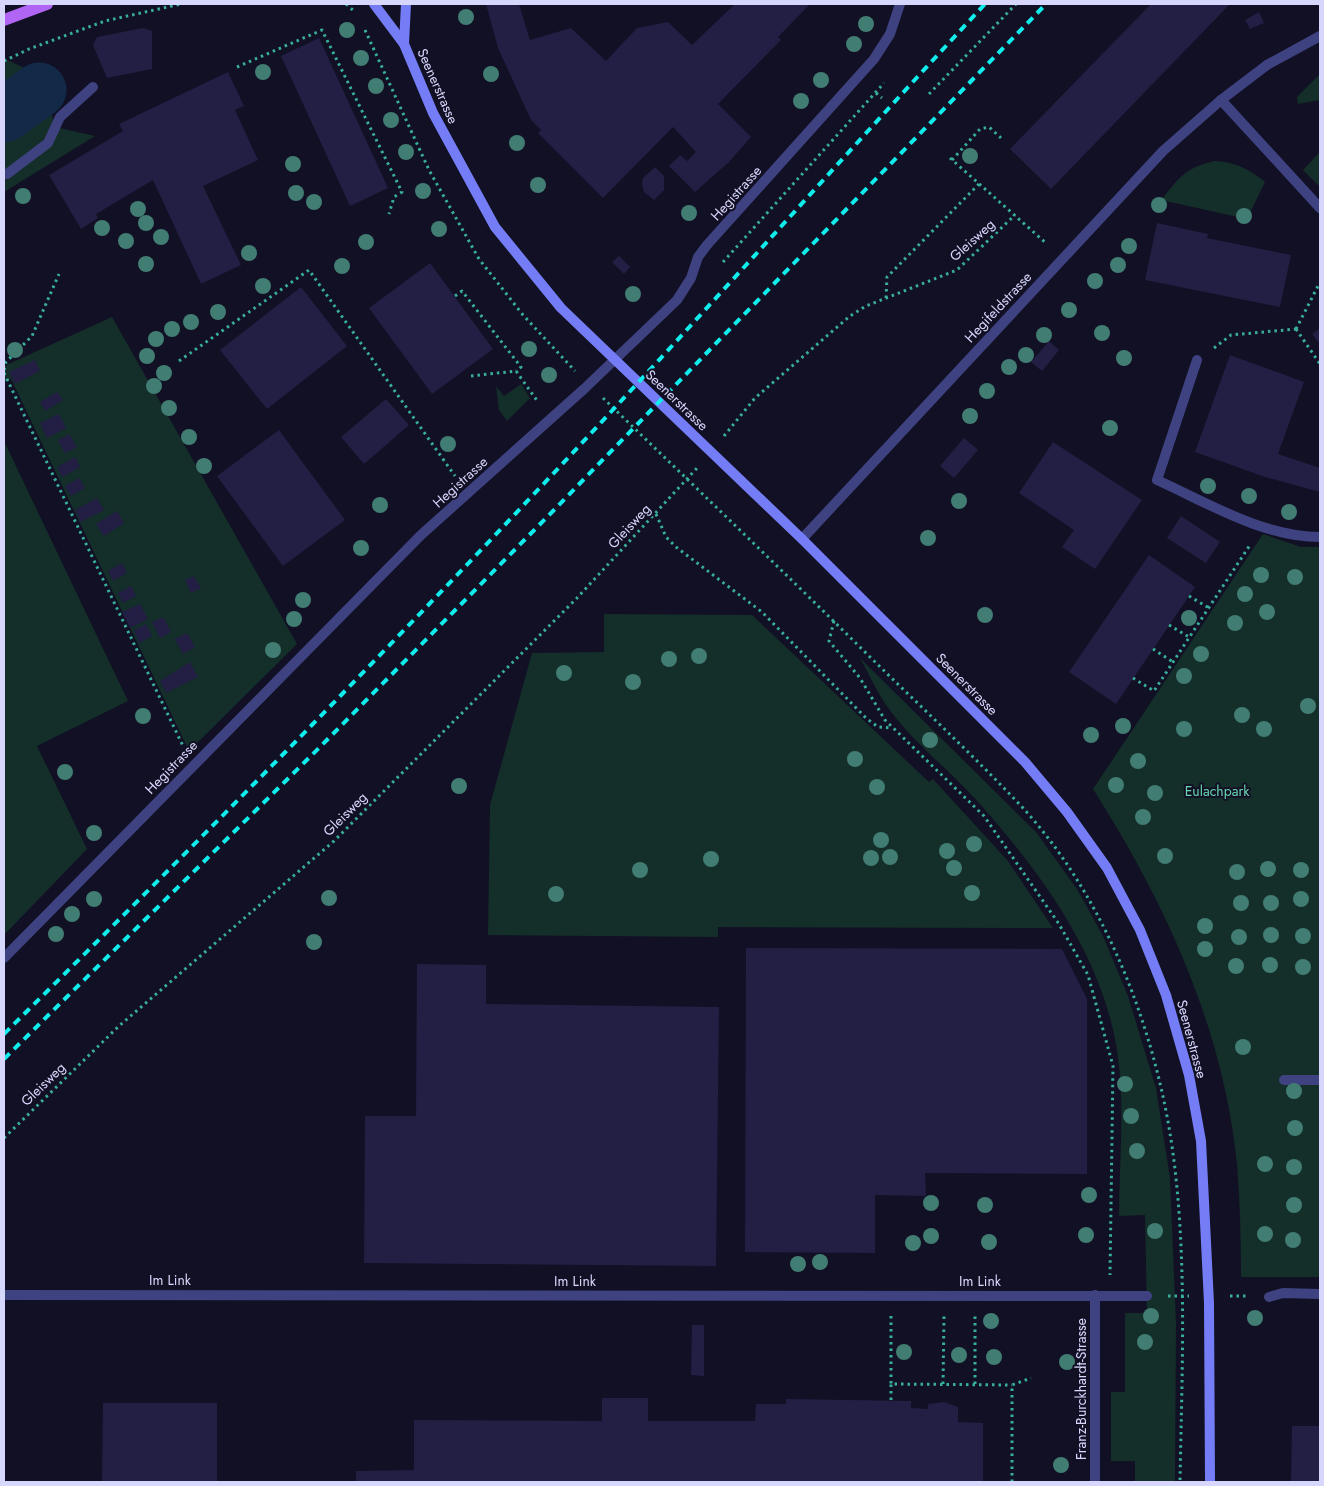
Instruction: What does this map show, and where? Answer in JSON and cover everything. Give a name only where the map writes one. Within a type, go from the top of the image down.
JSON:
[{"type":"main road","points":[[4,20],[47,4]]},
{"type":"main road","name":"Seenerstrasse","points":[[374,4],[404,44],[434,113],[495,227],[560,308],[802,539],[1025,762],[1067,812],[1107,868],[1140,930],[1166,995],[1184,1057],[1201,1141],[1209,1303],[1210,1482]]},
{"type":"main road","name":"Seenerstrasse","points":[[404,44],[406,4]]},
{"type":"street","name":"Hegistrasse","points":[[4,958],[192,765],[421,535],[584,389],[677,300],[692,278],[698,258],[707,245],[874,59],[890,34],[900,4]]},
{"type":"street","name":"Hegifeldstrasse","points":[[802,539],[1163,151],[1221,100],[1267,65],[1320,36]]},
{"type":"street","points":[[7,174],[48,143],[60,117],[93,87]]},
{"type":"street","points":[[1221,100],[1320,208]]},
{"type":"street","points":[[1197,360],[1157,480],[1262,527],[1301,537],[1320,537]]},
{"type":"street","points":[[1284,1080],[1320,1080]]},
{"type":"street","points":[[1269,1296],[1283,1293],[1320,1294]]},
{"type":"street","name":"Im Link","points":[[4,1295],[1147,1296]]},
{"type":"street","name":"Franz-Burckhardt-Strasse","points":[[1095,1295],[1095,1482]]},
{"type":"path","points":[[4,61],[29,49],[106,22],[181,4]]},
{"type":"path","points":[[346,4],[359,16]]},
{"type":"path","points":[[929,94],[1016,4]]},
{"type":"path","points":[[363,25],[429,170],[479,259],[523,315],[577,373]]},
{"type":"path","points":[[237,67],[322,30],[402,192],[394,197],[389,214]]},
{"type":"path","points":[[876,93],[882,98]]},
{"type":"path","points":[[1001,138],[989,127],[980,129],[951,159],[1045,242]]},
{"type":"path","points":[[886,298],[888,277],[979,184]]},
{"type":"path","name":"Gleisweg","points":[[740,416],[755,398],[850,316],[866,306],[957,270],[1015,215]]},
{"type":"path","points":[[179,361],[309,270],[456,476]]},
{"type":"path","points":[[59,274],[32,336],[6,362],[4,372],[192,765]]},
{"type":"path","points":[[1296,329],[1318,286]]},
{"type":"path","points":[[455,296],[462,291],[521,367],[516,371],[471,376]]},
{"type":"path","points":[[1197,360],[1231,335],[1296,329]]},
{"type":"path","points":[[1296,329],[1320,364]]},
{"type":"path","points":[[516,371],[542,407]]},
{"type":"path","points":[[598,394],[834,621],[1024,810],[1062,858],[1097,916],[1125,974],[1144,1026],[1162,1093],[1172,1151],[1180,1274],[1180,1482]]},
{"type":"path","name":"Gleisweg","points":[[4,1138],[119,1026],[334,841],[577,598],[683,486]]},
{"type":"path","points":[[656,514],[666,536],[676,547],[762,612],[866,718],[878,727],[893,728]]},
{"type":"path","points":[[1133,678],[1154,691],[1262,527]]},
{"type":"path","points":[[1189,596],[1209,608]]},
{"type":"path","points":[[834,621],[829,641],[860,678],[885,720],[984,816],[1059,924],[1088,975],[1113,1066],[1110,1276]]},
{"type":"path","points":[[1170,625],[1189,637]]},
{"type":"path","points":[[1153,649],[1173,662]]},
{"type":"path","points":[[891,1295],[891,1400]]},
{"type":"path","points":[[943,1384],[944,1295]]},
{"type":"path","points":[[975,1384],[976,1295]]},
{"type":"path","points":[[891,1384],[1012,1384],[1031,1378]]},
{"type":"path","points":[[1012,1384],[1012,1482]]},
{"type":"green space","points":[[7,60],[27,69],[51,111],[55,127],[95,136],[4,192],[4,61]]},
{"type":"green space","points":[[1320,74],[1320,100],[1298,104],[1297,97]]},
{"type":"green space","points":[[1320,152],[1320,187],[1303,170]]},
{"type":"green space","points":[[1214,161],[1241,167],[1265,182],[1247,219],[1161,200],[1188,171]]},
{"type":"green space","points":[[112,317],[297,644],[189,751],[11,379],[4,382],[4,366]]},
{"type":"green space","points":[[521,384],[530,398],[507,421],[499,410],[496,386],[504,396]]},
{"type":"green space","points":[[4,441],[128,701],[37,746],[87,849],[4,935]]},
{"type":"green space","name":"Eulachpark","points":[[1263,534],[1301,547],[1320,547],[1320,1277],[1241,1277],[1237,1164],[1230,1113],[1205,1015],[1167,922],[1120,833],[1093,789]]},
{"type":"green space","points":[[604,614],[752,615],[929,782],[933,779],[1008,861],[1053,928],[718,927],[718,937],[488,935],[490,805],[532,653],[604,652]]},
{"type":"green space","points":[[860,658],[1036,832],[1077,889],[1103,936],[1128,996],[1156,1088],[1170,1178],[1176,1323],[1175,1482],[1135,1482],[1135,1461],[1111,1461],[1111,1392],[1125,1392],[1125,1313],[1147,1313],[1145,1215],[1119,1216],[1120,1077],[1111,1021],[1100,987],[1085,953],[1048,889],[1026,859],[969,792],[923,748],[892,713]]},
{"type":"building","points":[[486,4],[519,4],[530,40],[571,28],[606,61],[637,28],[668,22],[692,45],[735,4],[810,4],[778,37],[781,40],[718,104],[751,137],[729,162],[695,192],[669,166],[680,155],[687,161],[696,152],[673,127],[603,198],[538,133],[541,130],[531,120],[498,48]]},
{"type":"building","points":[[1151,4],[1230,4],[1051,189],[1010,149]]},
{"type":"building","points":[[1259,12],[1264,23],[1250,29],[1245,20]]},
{"type":"building","points":[[143,28],[152,31],[152,69],[107,78],[93,45],[97,37]]},
{"type":"building","points":[[319,38],[388,188],[350,206],[281,56]]},
{"type":"building","points":[[228,72],[244,106],[235,110],[258,160],[203,186],[241,265],[201,284],[153,180],[96,214],[98,218],[81,229],[49,175],[123,131],[119,124]]},
{"type":"building","points":[[655,167],[664,176],[664,190],[654,200],[644,192],[642,184],[643,178]]},
{"type":"building","points":[[1157,223],[1208,234],[1207,238],[1291,255],[1280,307],[1145,280]]},
{"type":"building","points":[[619,256],[630,267],[624,274],[612,262]]},
{"type":"building","points":[[430,263],[493,349],[432,394],[369,308]]},
{"type":"building","points":[[301,287],[347,346],[267,409],[220,350]]},
{"type":"building","points":[[1320,328],[1320,344],[1312,334]]},
{"type":"building","points":[[1049,341],[1059,350],[1042,371],[1031,362]]},
{"type":"building","points":[[1230,355],[1304,382],[1278,454],[1320,468],[1320,492],[1265,477],[1195,452]]},
{"type":"building","points":[[35,360],[40,371],[15,384],[9,372]]},
{"type":"building","points":[[57,392],[63,400],[45,411],[40,402]]},
{"type":"building","points":[[386,399],[409,425],[364,464],[341,437]]},
{"type":"building","points":[[59,414],[66,428],[47,438],[40,423]]},
{"type":"building","points":[[279,430],[345,520],[283,566],[217,476]]},
{"type":"building","points":[[69,434],[77,447],[65,453],[58,440]]},
{"type":"building","points":[[964,438],[978,450],[954,478],[940,466]]},
{"type":"building","points":[[1053,442],[1142,500],[1095,569],[1062,547],[1074,530],[1019,493]]},
{"type":"building","points":[[75,457],[80,467],[62,477],[57,467]]},
{"type":"building","points":[[79,478],[85,488],[71,496],[65,486]]},
{"type":"building","points":[[97,498],[104,510],[81,522],[75,510]]},
{"type":"building","points":[[117,511],[124,523],[104,536],[96,524]]},
{"type":"building","points":[[1181,516],[1220,542],[1206,563],[1167,538]]},
{"type":"building","points":[[1149,555],[1195,587],[1116,704],[1069,672]]},
{"type":"building","points":[[122,563],[127,573],[113,581],[108,571]]},
{"type":"building","points":[[194,576],[201,588],[191,593],[185,580]]},
{"type":"building","points":[[131,586],[136,596],[123,603],[118,593]]},
{"type":"building","points":[[140,604],[148,619],[130,628],[122,612]]},
{"type":"building","points":[[163,617],[171,632],[160,638],[152,622]]},
{"type":"building","points":[[146,624],[152,636],[139,643],[134,630]]},
{"type":"building","points":[[187,633],[195,647],[183,654],[175,639]]},
{"type":"building","points":[[190,662],[198,677],[166,693],[160,681]]},
{"type":"building","points":[[746,948],[1062,949],[1087,999],[1087,1174],[925,1173],[926,1196],[875,1195],[875,1253],[745,1252]]},
{"type":"building","points":[[417,964],[486,965],[486,1004],[719,1007],[716,1266],[364,1263],[365,1116],[416,1116]]},
{"type":"building","points":[[692,1325],[704,1325],[704,1376],[691,1375]]},
{"type":"building","points":[[602,1398],[648,1398],[648,1421],[755,1421],[756,1404],[786,1404],[786,1399],[911,1401],[911,1408],[928,1409],[928,1404],[944,1402],[958,1407],[958,1422],[983,1423],[983,1482],[356,1482],[356,1471],[414,1470],[414,1420],[602,1421]]},
{"type":"building","points":[[103,1403],[217,1403],[217,1482],[102,1482]]},
{"type":"building","points":[[1292,1426],[1320,1426],[1320,1482],[1291,1482]]},
{"type":"waterway","points":[[4,115],[39,90]]},
{"type":"railway","points":[[4,1034],[234,805],[460,572],[655,364],[985,4]]},
{"type":"railway","points":[[4,1059],[321,746],[553,511],[1046,4]]}]
